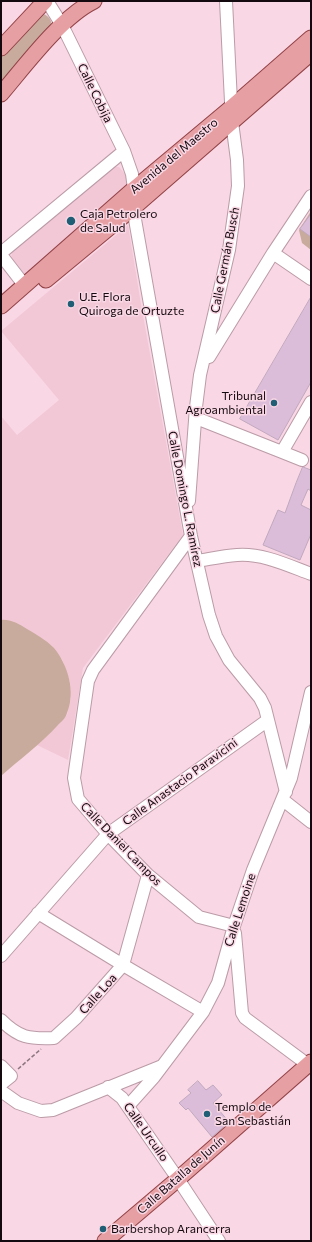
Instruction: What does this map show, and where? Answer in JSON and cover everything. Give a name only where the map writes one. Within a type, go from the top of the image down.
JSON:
[{"type":"main road","points":[[1,48],[46,1]]},
{"type":"main road","points":[[1,94],[62,24],[90,2]]},
{"type":"main road","name":"Avenida del Maestro","points":[[1,306],[134,189],[232,107],[311,38]]},
{"type":"main road","name":"Avenida del Maestro","points":[[1,317],[133,208],[311,52]]},
{"type":"main road","name":"Calle Batalla de Junín","points":[[105,1241],[310,1064]]},
{"type":"street","name":"Calle Cobija","points":[[46,1],[62,24],[124,151],[132,174],[134,189]]},
{"type":"street","name":"Calle Germán Busch","points":[[188,518],[200,375],[229,250],[238,186],[237,160],[232,122],[226,1]]},
{"type":"street","points":[[25,286],[1,254],[124,151]]},
{"type":"street","name":"Calle Domingo L. Ramírez","points":[[134,189],[133,208],[191,536],[209,615],[216,636],[229,660],[260,698],[265,708],[285,796]]},
{"type":"street","points":[[200,375],[214,348],[311,196]]},
{"type":"street","points":[[273,254],[311,279]]},
{"type":"street","points":[[282,452],[311,402]]},
{"type":"street","points":[[196,418],[302,460]]},
{"type":"street","name":"Calle Daniel Campos","points":[[191,536],[93,670],[88,681],[74,778],[78,799],[108,834],[148,875],[199,917],[234,926]]},
{"type":"street","points":[[197,561],[238,555],[257,556],[281,562],[311,574]]},
{"type":"street","name":"Calle Lemoine","points":[[128,1106],[162,1066],[203,1012],[218,983],[234,926],[253,870],[285,796],[291,778],[311,692]]},
{"type":"street","name":"Calle Anastacio Paravicini","points":[[1,956],[108,834],[268,720]]},
{"type":"street","points":[[285,796],[311,822]]},
{"type":"street","name":"Calle Loa","points":[[54,1038],[76,1018],[123,965],[148,875]]},
{"type":"street","points":[[38,912],[123,965],[203,1012]]},
{"type":"street","points":[[234,926],[240,1007],[242,1013],[245,1018],[310,1064]]},
{"type":"street","points":[[218,983],[230,980],[235,982],[239,987]]},
{"type":"street","points":[[1,1020],[12,1030],[22,1035],[35,1038],[54,1038]]},
{"type":"street","points":[[1,1066],[11,1076],[1,1084]]},
{"type":"street","points":[[1,1091],[18,1103],[41,1111],[53,1110],[162,1066]]},
{"type":"street","name":"Calle Urcullo","points":[[108,1087],[122,1098],[128,1106],[219,1241]]},
{"type":"path","points":[[11,1076],[54,1038]]},
{"type":"shaded area","points":[[39,14],[44,14],[50,18],[51,29],[1,83],[1,55]]},
{"type":"shaded area","name":"Caja Petrolero de Salud","points":[[111,167],[119,167],[131,181],[130,188],[31,276],[21,275],[10,262],[12,253]]},
{"type":"shaded area","points":[[311,211],[311,250],[302,243],[299,230]]},
{"type":"shaded area","points":[[128,225],[183,535],[83,668],[68,760],[37,745],[67,715],[71,699],[70,682],[62,659],[5,620],[1,620],[1,416],[17,435],[59,400],[1,331]]},
{"type":"shaded area","points":[[1,620],[11,621],[21,625],[41,637],[54,648],[67,670],[71,688],[71,696],[70,705],[63,720],[38,745],[1,776]]},
{"type":"building","points":[[311,214],[311,237],[300,229]]},
{"type":"building","points":[[311,297],[311,382],[278,440],[240,419]]},
{"type":"building","points":[[303,467],[311,470],[311,491],[308,489],[301,505],[311,510],[311,534],[300,560],[263,545],[278,510],[285,513]]},
{"type":"building","name":"Templo de San Sebastián","points":[[198,1081],[206,1090],[213,1085],[222,1095],[213,1103],[229,1122],[212,1137],[188,1108],[186,1110],[179,1103],[191,1093],[188,1090]]},
{"type":"place","name":"Caja Petrolero de Salud","points":[[71,221]]},
{"type":"place","name":"U.E. Flora Quiroga de Ortuzte","points":[[71,304]]},
{"type":"place","name":"Tribunal Agroambiental","points":[[274,403]]},
{"type":"place","name":"Templo de San Sebastián","points":[[207,1114]]},
{"type":"place","name":"Barbershop Arancerra","points":[[103,1229]]}]
